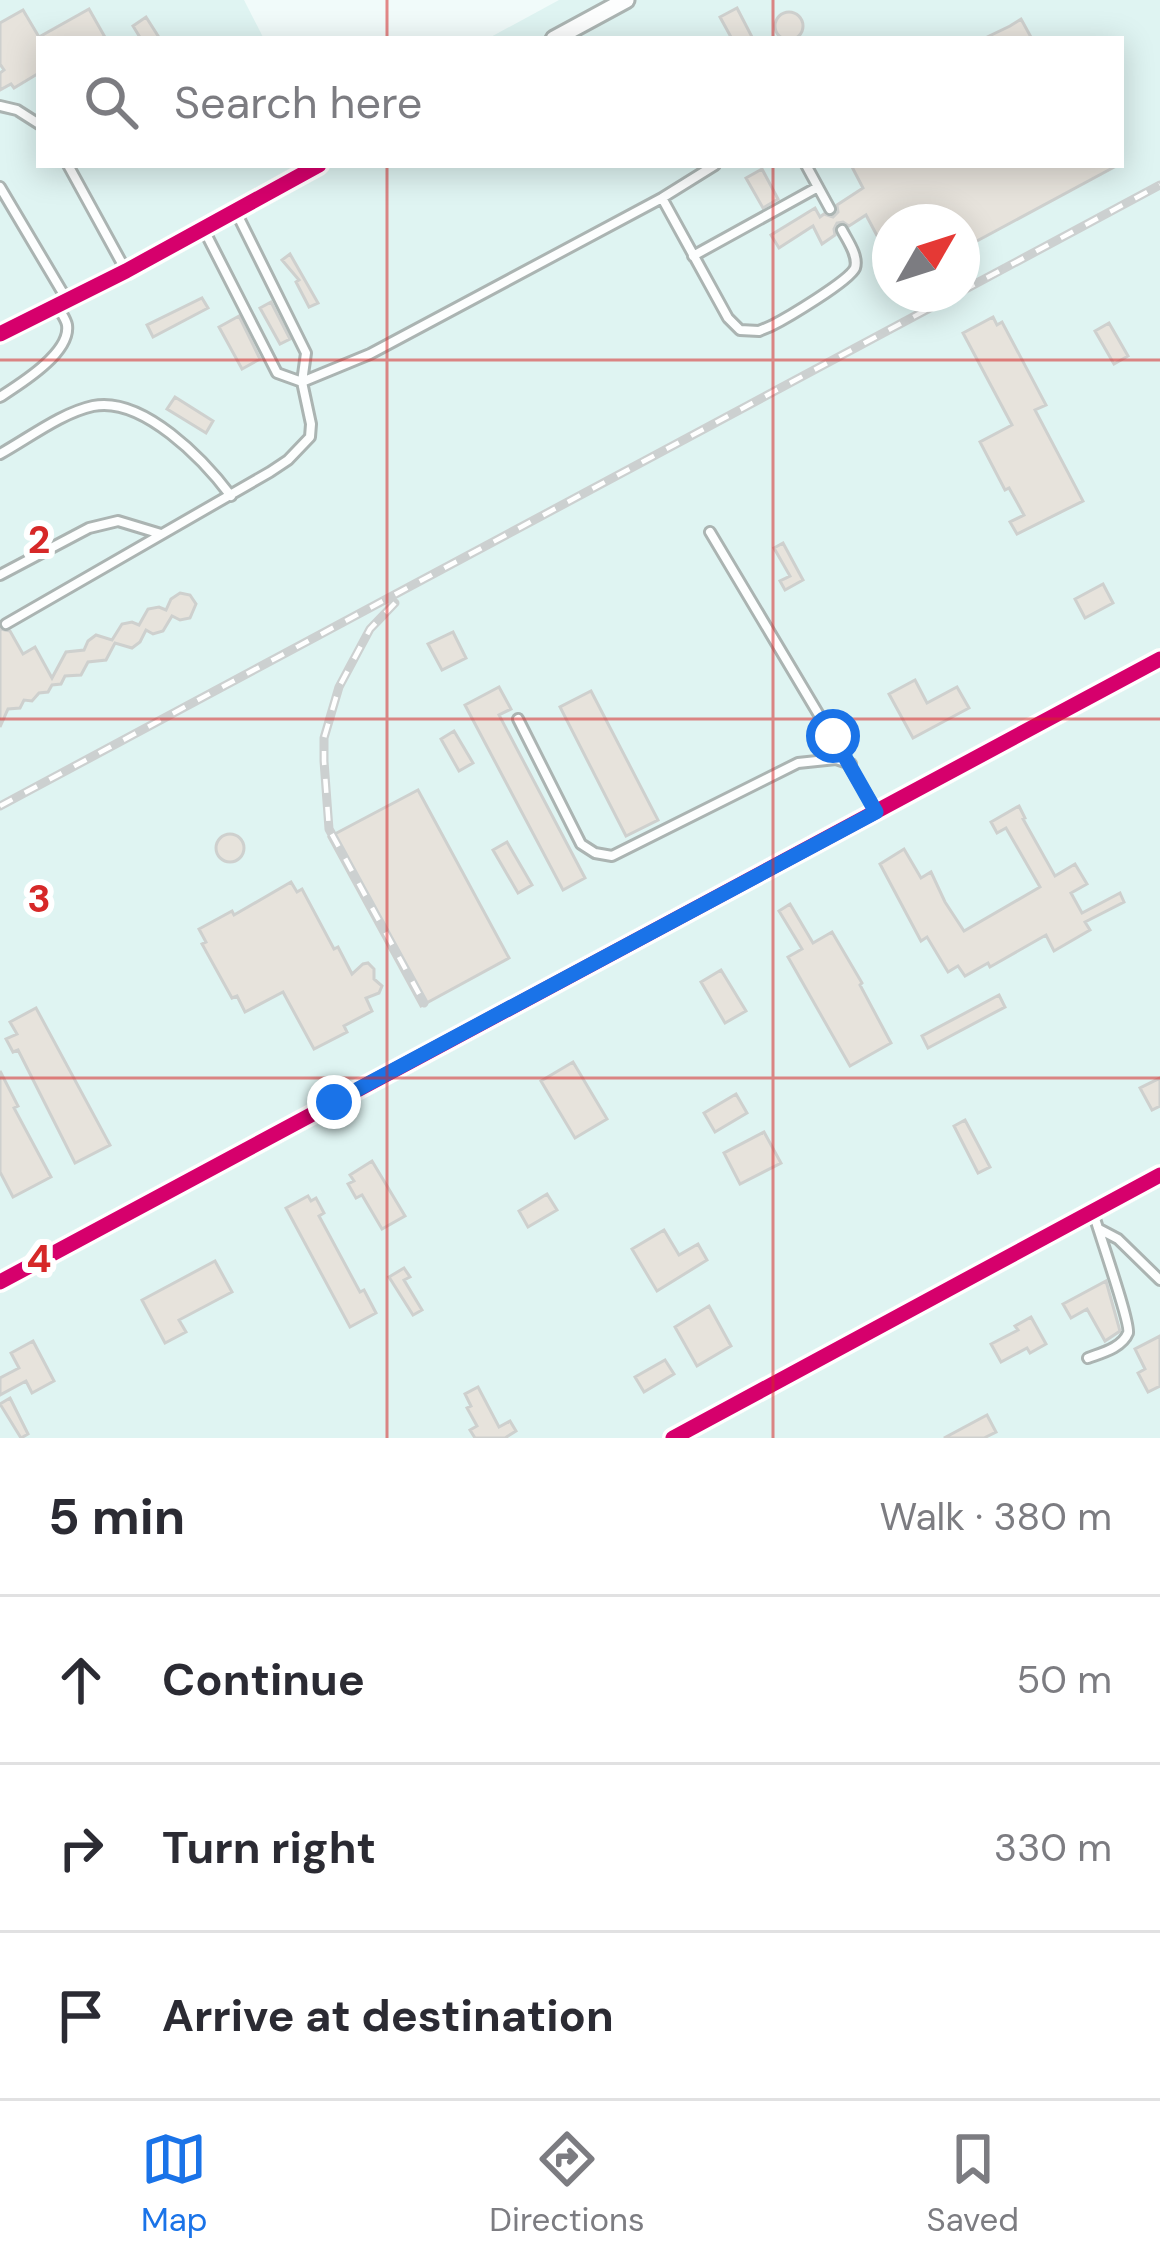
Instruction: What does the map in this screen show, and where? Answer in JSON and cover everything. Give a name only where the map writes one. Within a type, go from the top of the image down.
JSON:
[{"type":"street","points":[[560,36],[626,0]]},
{"type":"street","points":[[0,334],[126,272],[314,168]]},
{"type":"street","points":[[0,1282],[1160,658]]},
{"type":"street","points":[[674,1438],[1095,1220],[1160,1175]]},
{"type":"lane","points":[[0,106],[36,122]]},
{"type":"lane","points":[[70,168],[126,272]]},
{"type":"lane","points":[[203,228],[277,374],[302,382],[370,354],[710,168]]},
{"type":"lane","points":[[808,168],[830,209]]},
{"type":"lane","points":[[0,187],[63,304],[68,326],[49,361],[0,397]]},
{"type":"lane","points":[[693,256],[818,187]]},
{"type":"lane","points":[[662,198],[728,318],[740,330],[759,331],[787,318],[844,280],[856,259],[842,230]]},
{"type":"lane","points":[[6,624],[231,496],[288,460],[310,437],[302,382],[306,353],[235,210]]},
{"type":"lane","points":[[0,454],[71,414],[110,404],[171,434],[212,470],[231,496]]},
{"type":"lane","points":[[0,575],[89,528],[118,521],[161,534]]},
{"type":"lane","points":[[710,532],[876,812]]},
{"type":"lane","points":[[518,719],[581,844],[612,856],[798,763],[836,759],[851,764]]},
{"type":"lane","points":[[1095,1220],[1160,1280]]},
{"type":"lane","points":[[1088,1358],[1121,1342],[1129,1322],[1095,1220]]},
{"type":"shaded area","points":[[0,0],[244,0],[262,36],[36,36],[36,168],[1124,168],[1124,36],[493,36],[559,0],[1160,0],[1160,1438],[0,1438]]},
{"type":"building","points":[[737,8],[751,36],[730,36],[720,17]]},
{"type":"building","points":[[89,9],[104,36],[41,36]]},
{"type":"building","points":[[23,10],[38,36],[36,75],[14,88],[11,84],[0,90],[4,70],[0,23]]},
{"type":"building","points":[[784,13],[794,13],[802,21],[799,36],[779,36],[776,31],[776,21]]},
{"type":"building","points":[[146,17],[158,36],[139,36],[133,26]]},
{"type":"building","points":[[1021,19],[1030,36],[989,36]]},
{"type":"building","points":[[853,168],[1112,168],[980,239],[980,204],[872,204],[872,226],[866,215],[849,226],[837,223],[835,235],[822,244],[813,226],[779,248],[771,235],[815,208],[820,217],[833,217],[837,205],[863,188]]},
{"type":"building","points":[[762,169],[778,199],[763,208],[746,178]]},
{"type":"building","points":[[290,254],[318,303],[309,307],[299,280],[282,260]]},
{"type":"building","points":[[202,298],[208,308],[153,337],[147,325]]},
{"type":"building","points":[[271,302],[290,339],[280,344],[260,308]]},
{"type":"building","points":[[239,316],[260,359],[242,369],[219,327]]},
{"type":"building","points":[[993,317],[997,325],[1002,322],[1046,405],[1035,410],[1083,501],[1017,534],[1010,522],[1024,515],[980,442],[1012,425],[963,333]]},
{"type":"building","points":[[1109,323],[1128,356],[1114,364],[1095,331]]},
{"type":"building","points":[[175,397],[213,421],[206,433],[167,409]]},
{"type":"building","points":[[783,543],[803,580],[785,590],[780,581],[790,576],[774,548]]},
{"type":"building","points":[[1103,584],[1113,603],[1085,618],[1075,599]]},
{"type":"building","points":[[180,593],[190,595],[196,604],[190,618],[172,616],[163,631],[146,630],[132,648],[115,643],[106,660],[88,662],[81,675],[65,676],[48,692],[24,700],[20,708],[8,709],[0,727],[0,629],[10,631],[23,654],[35,647],[52,678],[66,652],[84,650],[96,635],[112,640],[122,624],[139,625],[148,609],[166,610]]},
{"type":"building","points":[[453,632],[466,658],[442,670],[428,644]]},
{"type":"building","points":[[915,680],[927,703],[957,687],[969,708],[913,738],[889,694]]},
{"type":"building","points":[[499,687],[511,709],[499,715],[585,878],[563,890],[465,705]]},
{"type":"building","points":[[591,691],[658,820],[626,836],[560,707]]},
{"type":"building","points":[[454,731],[473,763],[459,771],[441,739]]},
{"type":"building","points":[[418,790],[509,958],[421,1006],[329,837]]},
{"type":"building","points":[[1019,806],[1055,876],[1075,864],[1087,884],[1071,893],[1082,913],[1120,893],[1124,902],[1085,922],[1090,930],[1054,951],[1046,935],[990,967],[988,963],[965,976],[958,966],[948,972],[927,937],[921,941],[880,864],[904,849],[921,878],[931,872],[964,931],[1040,887],[1006,828],[997,833],[991,822]]},
{"type":"building","points":[[230,834],[240,838],[244,848],[240,858],[230,862],[220,858],[216,848],[220,838]]},
{"type":"building","points":[[507,842],[532,885],[518,893],[493,850]]},
{"type":"building","points":[[291,882],[297,892],[302,889],[352,974],[368,963],[382,986],[379,993],[366,998],[372,1011],[344,1026],[347,1032],[314,1049],[283,992],[245,1012],[202,944],[206,942],[199,929]]},
{"type":"building","points":[[790,904],[813,943],[832,932],[891,1043],[850,1066],[788,957],[802,949],[779,911]]},
{"type":"building","points":[[721,970],[746,1011],[725,1023],[701,982]]},
{"type":"building","points":[[999,995],[1005,1007],[928,1048],[922,1036]]},
{"type":"building","points":[[36,1008],[110,1145],[75,1163],[18,1050],[13,1052],[6,1039],[17,1034],[10,1022]]},
{"type":"building","points":[[573,1062],[607,1119],[575,1138],[541,1081]]},
{"type":"building","points":[[0,1071],[51,1177],[13,1197],[0,1172]]},
{"type":"building","points":[[1160,1078],[1160,1106],[1152,1110],[1140,1088]]},
{"type":"building","points":[[736,1094],[747,1113],[715,1132],[704,1113]]},
{"type":"building","points":[[965,1120],[990,1167],[978,1173],[954,1126]]},
{"type":"building","points":[[764,1132],[781,1163],[740,1184],[724,1153]]},
{"type":"building","points":[[372,1161],[405,1216],[382,1229],[362,1195],[356,1198],[348,1184],[354,1181],[350,1175]]},
{"type":"building","points":[[547,1194],[557,1210],[528,1227],[519,1211]]},
{"type":"building","points":[[308,1196],[311,1201],[316,1198],[324,1213],[319,1216],[376,1313],[350,1327],[286,1208]]},
{"type":"building","points":[[664,1230],[679,1255],[698,1244],[707,1260],[657,1291],[632,1249]]},
{"type":"building","points":[[215,1261],[232,1292],[179,1320],[186,1332],[165,1343],[142,1300]]},
{"type":"building","points":[[404,1268],[410,1277],[404,1280],[422,1310],[413,1315],[389,1277]]},
{"type":"building","points":[[1106,1281],[1120,1331],[1105,1341],[1087,1309],[1071,1318],[1063,1304]]},
{"type":"building","points":[[709,1306],[731,1346],[697,1366],[675,1327]]},
{"type":"building","points":[[1031,1317],[1046,1344],[1001,1362],[991,1344]]},
{"type":"building","points":[[1160,1336],[1160,1386],[1148,1392],[1138,1373],[1145,1369],[1135,1349]]},
{"type":"building","points":[[33,1341],[54,1381],[32,1393],[26,1381],[0,1395],[0,1378],[19,1368],[11,1353]]},
{"type":"building","points":[[665,1360],[674,1374],[644,1392],[635,1377]]},
{"type":"building","points":[[478,1387],[499,1427],[510,1421],[516,1431],[505,1438],[475,1438],[470,1430],[477,1426],[465,1394]]},
{"type":"building","points":[[10,1398],[28,1434],[21,1438],[0,1404]]},
{"type":"building","points":[[987,1415],[996,1432],[984,1438],[944,1438]]},
{"type":"railway","points":[[980,281],[1160,185]]},
{"type":"railway","points":[[0,806],[922,312]]},
{"type":"railway","points":[[395,603],[370,629],[339,687],[324,738],[324,761],[329,829],[424,1003]]},
{"type":"cycle path","points":[[0,334],[314,168]]},
{"type":"cycle path","points":[[0,1282],[1160,659]]},
{"type":"cycle path","points":[[673,1438],[1160,1175]]},
{"type":"route","points":[[334,1102],[876,812],[833,736]]}]
